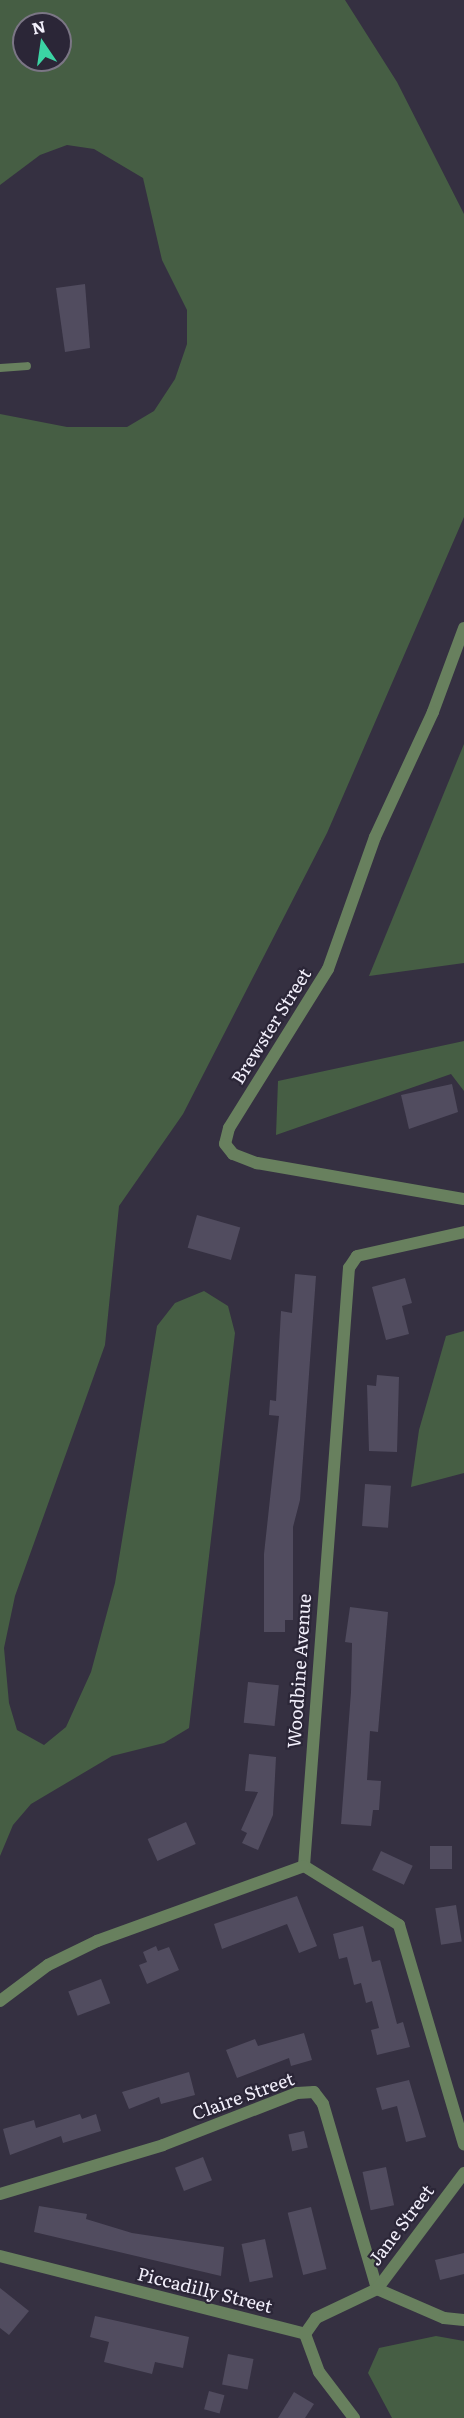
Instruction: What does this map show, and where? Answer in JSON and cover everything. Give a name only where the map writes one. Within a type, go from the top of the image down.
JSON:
[{"type":"street","name":"Brewster Street","points":[[464,628],[433,712],[375,837],[328,969],[229,1128],[225,1144],[233,1154],[257,1163],[464,1199]]},
{"type":"street","name":"Woodbine Avenue","points":[[304,1866],[349,1268],[357,1256],[464,1232]]},
{"type":"street","points":[[0,2001],[48,1965],[97,1941],[304,1866],[399,1925],[464,2145]]},
{"type":"street","name":"Claire Street","points":[[0,2194],[163,2145],[297,2093],[314,2092],[323,2104],[377,2289]]},
{"type":"street","name":"Jane Street","points":[[305,2334],[316,2319],[377,2289],[464,2173]]},
{"type":"street","name":"Piccadilly Street","points":[[0,2256],[305,2334]]},
{"type":"street","points":[[377,2289],[444,2318],[464,2320]]},
{"type":"street","points":[[305,2334],[319,2372],[354,2418]]},
{"type":"lane","points":[[0,368],[27,366]]},
{"type":"green space","points":[[0,0],[345,0],[397,82],[464,214],[464,517],[327,833],[183,1114],[119,1206],[105,1345],[15,1596],[4,1648],[9,1703],[17,1730],[44,1745],[66,1727],[91,1672],[115,1583],[157,1326],[175,1303],[204,1291],[228,1306],[235,1333],[189,1728],[164,1743],[112,1756],[31,1804],[13,1825],[0,1856],[0,414],[67,427],[127,427],[154,411],[175,379],[187,344],[187,310],[162,260],[143,178],[94,149],[67,145],[40,155],[0,185]]},
{"type":"green space","points":[[464,744],[464,963],[369,976]]},
{"type":"green space","points":[[464,1041],[464,1091],[451,1074],[276,1135],[278,1081]]},
{"type":"green space","points":[[464,1331],[464,1473],[411,1487],[419,1430],[446,1336]]},
{"type":"green space","points":[[436,2336],[464,2341],[464,2418],[392,2418],[368,2373],[379,2348]]},
{"type":"building","points":[[85,284],[90,348],[65,352],[56,288]]},
{"type":"building","points":[[452,1084],[458,1112],[409,1129],[401,1095]]},
{"type":"building","points":[[197,1215],[240,1227],[231,1260],[188,1248]]},
{"type":"building","points":[[295,1274],[316,1276],[300,1500],[293,1527],[293,1620],[285,1620],[285,1632],[264,1632],[264,1554],[279,1416],[269,1415],[270,1400],[276,1401],[281,1311],[292,1313]]},
{"type":"building","points":[[405,1278],[412,1303],[402,1306],[409,1334],[386,1340],[372,1287]]},
{"type":"building","points":[[377,1375],[399,1377],[397,1452],[369,1451],[367,1385],[376,1386]]},
{"type":"building","points":[[365,1484],[391,1486],[388,1528],[362,1526]]},
{"type":"building","points":[[350,1607],[388,1612],[378,1732],[370,1731],[367,1780],[381,1781],[379,1810],[373,1810],[371,1826],[341,1824],[351,1692],[352,1643],[345,1642]]},
{"type":"building","points":[[248,1682],[279,1685],[275,1726],[244,1723]]},
{"type":"building","points":[[249,1754],[276,1757],[273,1815],[258,1850],[242,1843],[247,1833],[241,1830],[258,1792],[245,1791]]},
{"type":"building","points":[[186,1822],[196,1844],[157,1861],[148,1839]]},
{"type":"building","points":[[430,1846],[452,1846],[452,1869],[430,1869]]},
{"type":"building","points":[[381,1851],[413,1866],[404,1885],[372,1870]]},
{"type":"building","points":[[297,1896],[317,1946],[299,1953],[287,1924],[222,1949],[214,1924]]},
{"type":"building","points":[[456,1905],[462,1942],[441,1945],[435,1908]]},
{"type":"building","points":[[363,1926],[372,1962],[380,1960],[397,2024],[403,2022],[410,2047],[377,2055],[371,2030],[379,2028],[372,2001],[366,2003],[361,1983],[354,1985],[347,1957],[339,1959],[333,1934]]},
{"type":"building","points":[[156,1946],[158,1951],[169,1947],[179,1970],[147,1984],[139,1965],[147,1962],[143,1952]]},
{"type":"building","points":[[101,1979],[110,2003],[78,2016],[68,1992]]},
{"type":"building","points":[[304,2033],[312,2060],[291,2066],[289,2058],[237,2078],[226,2050],[255,2039],[258,2046]]},
{"type":"building","points":[[189,2072],[195,2095],[161,2104],[159,2097],[129,2109],[122,2092]]},
{"type":"building","points":[[409,2080],[426,2137],[406,2142],[397,2106],[382,2110],[376,2088]]},
{"type":"building","points":[[80,2114],[82,2119],[96,2114],[101,2131],[63,2143],[61,2136],[10,2155],[3,2129],[34,2120],[36,2128]]},
{"type":"building","points":[[304,2131],[308,2148],[292,2151],[288,2135]]},
{"type":"building","points":[[203,2157],[212,2180],[184,2191],[175,2168]]},
{"type":"building","points":[[386,2167],[394,2205],[371,2210],[363,2172]]},
{"type":"building","points":[[39,2206],[87,2214],[86,2219],[132,2233],[224,2247],[221,2276],[34,2232]]},
{"type":"building","points":[[311,2207],[326,2269],[303,2275],[288,2213]]},
{"type":"building","points":[[265,2239],[273,2277],[250,2282],[242,2244]]},
{"type":"building","points":[[464,2253],[464,2274],[440,2280],[435,2260]]},
{"type":"building","points":[[0,2288],[29,2311],[9,2335],[0,2328]]},
{"type":"building","points":[[95,2316],[189,2337],[183,2368],[155,2362],[152,2374],[104,2362],[109,2342],[90,2337]]},
{"type":"building","points":[[228,2354],[254,2359],[248,2389],[222,2384]]},
{"type":"building","points":[[209,2391],[224,2395],[220,2413],[204,2409]]},
{"type":"building","points":[[294,2392],[314,2404],[305,2418],[278,2418]]}]
